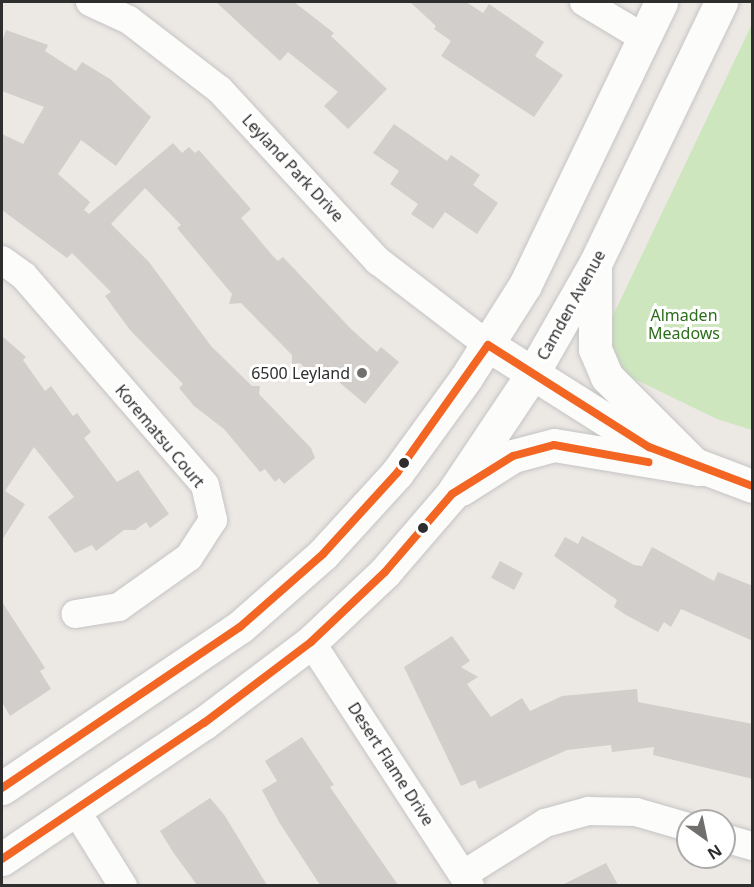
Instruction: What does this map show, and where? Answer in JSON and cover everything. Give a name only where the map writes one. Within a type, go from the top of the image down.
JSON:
[{"type":"main road","points":[[2,788],[240,627],[323,554],[397,472],[488,345],[525,285],[661,2]]},
{"type":"main road","name":"Camden Avenue","points":[[2,859],[204,723],[311,642],[385,572],[452,494],[531,376],[595,264],[721,2]]},
{"type":"main road","points":[[595,264],[595,349],[607,377],[699,469]]},
{"type":"main road","points":[[488,345],[531,376],[649,447],[699,469],[753,486]]},
{"type":"main road","points":[[452,494],[513,456],[554,445],[699,469]]},
{"type":"street","name":"Leyland Park Drive","points":[[90,2],[129,20],[220,90],[378,261],[488,345]]},
{"type":"street","points":[[584,2],[644,38]]},
{"type":"street","name":"Korematsu Court","points":[[2,261],[24,276],[205,485],[213,520],[189,557],[119,607],[76,614]]},
{"type":"street","name":"Desert Flame Drive","points":[[311,642],[467,880]]},
{"type":"street","points":[[75,809],[123,885]]},
{"type":"street","points":[[467,880],[545,823],[588,811],[636,812],[676,824]]},
{"type":"street","points":[[736,841],[753,846]]},
{"type":"green space","name":"Almaden Meadows","points":[[752,24],[752,430],[717,419],[622,373],[609,352],[608,326]]},
{"type":"building","points":[[216,2],[294,2],[334,33],[331,36],[387,89],[348,129],[324,106],[338,92],[288,52],[280,61]]},
{"type":"building","points":[[410,2],[466,2],[483,13],[489,4],[544,42],[535,56],[563,75],[534,117],[441,56],[451,41],[434,29],[436,26]]},
{"type":"building","points":[[6,30],[48,45],[45,51],[76,71],[82,62],[110,79],[151,117],[116,166],[81,140],[58,174],[90,202],[84,210],[89,214],[173,143],[182,153],[189,147],[195,153],[199,150],[251,209],[241,218],[272,255],[278,261],[283,257],[352,330],[377,352],[381,347],[399,362],[365,404],[320,366],[311,374],[300,363],[292,364],[292,355],[241,303],[229,304],[232,294],[177,228],[181,225],[145,188],[111,224],[149,262],[211,346],[252,386],[260,386],[259,394],[311,448],[315,458],[284,484],[279,478],[275,482],[265,469],[260,472],[224,429],[194,406],[179,388],[183,384],[130,330],[105,296],[111,292],[72,253],[67,258],[2,210],[2,134],[23,144],[44,107],[2,91],[2,42]]},
{"type":"building","points":[[394,124],[447,161],[451,155],[480,175],[473,185],[498,203],[477,234],[445,212],[433,229],[411,214],[418,204],[390,184],[399,171],[373,153]]},
{"type":"building","points":[[2,336],[26,357],[23,360],[45,391],[51,386],[73,416],[77,413],[91,432],[84,438],[117,482],[138,470],[169,514],[150,528],[146,522],[135,530],[124,530],[96,551],[92,545],[75,553],[48,517],[74,497],[34,447],[5,491],[25,504],[2,540]]},
{"type":"building","points":[[582,536],[634,565],[642,566],[652,547],[714,581],[718,572],[753,586],[753,641],[681,609],[671,627],[664,622],[658,632],[626,615],[614,607],[617,600],[554,556],[565,537],[578,544]]},
{"type":"building","points":[[500,561],[523,573],[514,590],[491,578]]},
{"type":"building","points":[[2,602],[45,668],[40,671],[51,689],[10,716],[2,702]]},
{"type":"building","points":[[452,636],[470,661],[461,667],[478,677],[467,684],[491,717],[522,698],[530,711],[562,696],[637,689],[638,702],[753,724],[753,779],[653,755],[654,747],[612,752],[611,745],[567,750],[479,789],[475,780],[461,786],[404,667]]},
{"type":"building","points":[[302,737],[334,785],[330,787],[398,885],[320,885],[279,822],[262,790],[277,781],[265,761]]},
{"type":"building","points":[[210,798],[225,816],[267,885],[197,885],[173,852],[160,831]]},
{"type":"building","points":[[606,863],[618,885],[562,885]]},
{"type":"transit line","points":[[2,788],[240,627],[323,554],[397,473],[488,345],[649,447],[752,486]]},
{"type":"transit line","points":[[2,859],[204,723],[311,642],[385,572],[452,494],[513,456],[554,445],[648,462]]},
{"type":"place","name":"6500 Leyland","points":[[362,373]]}]
